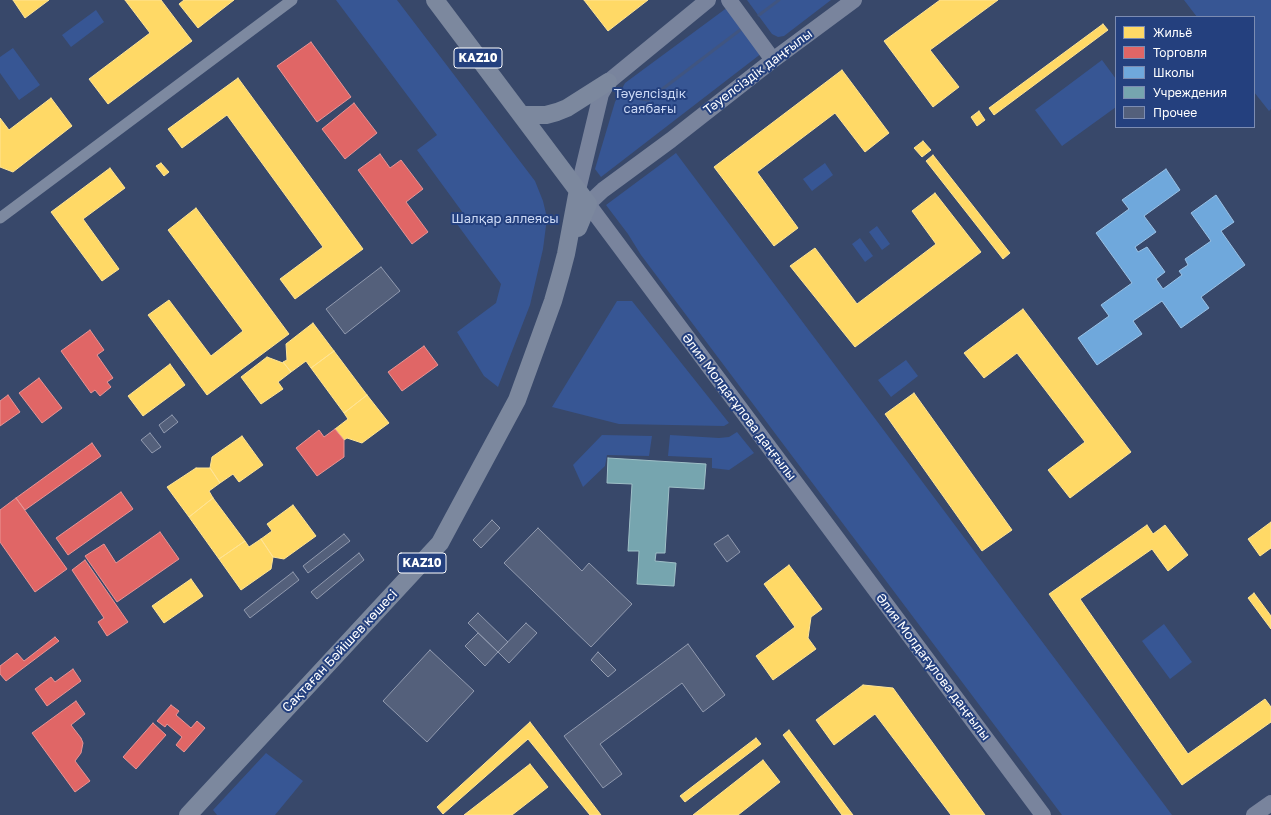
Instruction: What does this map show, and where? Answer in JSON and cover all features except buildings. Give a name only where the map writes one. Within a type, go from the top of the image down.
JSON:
[{"type":"main road","name":"Әлия Молдағұлова даңғылы","points":[[435,0],[1043,815]]},
{"type":"main road","points":[[522,115],[546,115],[567,108],[608,82],[708,0]]},
{"type":"main road","points":[[729,0],[773,60]]},
{"type":"main road","name":"Тәуелсіздік даңғылы","points":[[588,204],[603,190],[854,0]]},
{"type":"main road","points":[[578,190],[601,94],[608,82]]},
{"type":"main road","name":"Сақтаған Бәйішев көшесі","points":[[188,815],[440,544],[513,409],[553,301],[566,254],[578,190]]},
{"type":"main road","name":"Сақтаған Бәйішев көшесі","points":[[566,254],[588,204]]},
{"type":"main road","points":[[1254,815],[1271,803]]},
{"type":"street","points":[[0,218],[149,105],[292,0]]},
{"type":"green space","name":"Шалқар аллеясы","points":[[336,0],[397,0],[535,181],[543,201],[547,218],[543,249],[530,305],[498,387],[484,376],[457,332],[496,303],[501,284],[454,220],[463,213],[417,150],[437,135]]},
{"type":"green space","points":[[747,0],[831,0],[784,36],[778,37],[772,34]]},
{"type":"green space","points":[[1184,0],[1271,0],[1271,109],[1269,111],[1255,93],[1255,16],[1196,16]]},
{"type":"green space","name":"Тәуелсіздік саябағы","points":[[728,7],[762,53],[601,177],[595,169],[615,102],[625,83]]},
{"type":"green space","points":[[96,10],[104,22],[71,47],[62,35]]},
{"type":"green space","points":[[13,48],[40,85],[19,100],[0,73],[0,57]]},
{"type":"green space","points":[[1102,60],[1115,78],[1115,108],[1062,146],[1035,110]]},
{"type":"green space","points":[[676,153],[1172,815],[1062,815],[641,255],[628,234],[606,205]]},
{"type":"green space","points":[[825,163],[833,175],[812,191],[803,179]]},
{"type":"green space","points":[[877,226],[890,244],[882,250],[869,232]]},
{"type":"green space","points":[[860,238],[873,256],[865,262],[852,244]]},
{"type":"green space","points":[[617,301],[632,301],[729,423],[724,426],[619,424],[552,407]]},
{"type":"green space","points":[[906,360],[918,376],[891,397],[878,380]]},
{"type":"green space","points":[[737,432],[754,453],[729,470],[712,468],[712,458],[668,456],[670,435],[719,438],[729,437]]},
{"type":"green space","points":[[602,435],[652,436],[649,456],[607,455],[605,466],[583,487],[573,465]]},
{"type":"green space","points":[[1164,624],[1192,662],[1170,679],[1142,641]]},
{"type":"green space","points":[[266,753],[303,781],[275,815],[217,815],[213,810]]},
{"type":"waterway","points":[[759,15],[779,0]]},
{"type":"waterway","points":[[636,98],[648,100],[744,27]]}]
